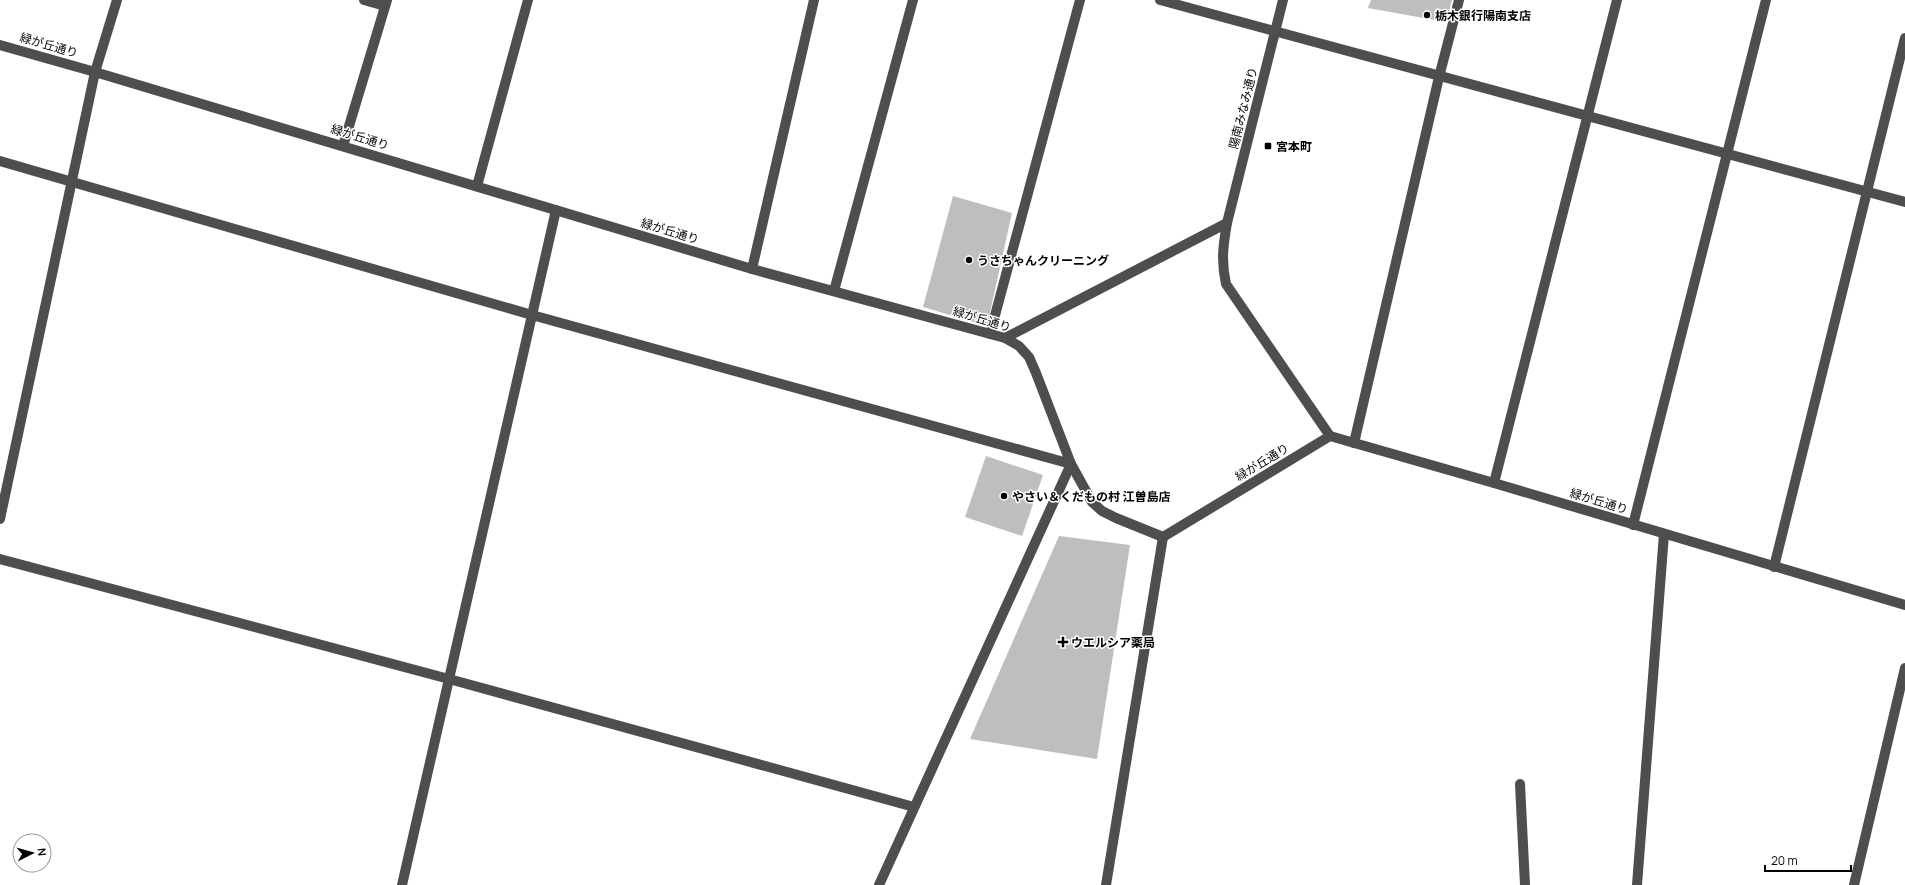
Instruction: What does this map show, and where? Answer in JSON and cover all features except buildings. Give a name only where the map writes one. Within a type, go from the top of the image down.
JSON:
[{"type":"street","points":[[0,519],[70,182],[95,72],[117,0]]},
{"type":"street","points":[[343,146],[386,3],[364,0]]},
{"type":"street","points":[[477,186],[528,0]]},
{"type":"street","points":[[752,269],[814,0]]},
{"type":"street","points":[[834,291],[913,0]]},
{"type":"street","points":[[990,334],[1080,0]]},
{"type":"street","points":[[1160,0],[1275,33],[1905,202]]},
{"type":"street","name":"陽南みなみ通り","points":[[1283,0],[1227,223],[1222,259],[1226,284],[1330,436]]},
{"type":"street","points":[[1354,443],[1439,77],[1459,0]]},
{"type":"street","points":[[1494,483],[1617,0]]},
{"type":"street","points":[[1633,525],[1766,0]]},
{"type":"street","points":[[1774,566],[1905,38]]},
{"type":"street","name":"緑が丘通り","points":[[0,45],[95,72],[752,269],[1005,338],[1019,346],[1029,357],[1071,464],[1092,502],[1102,511],[1163,537],[1330,436],[1905,605]]},
{"type":"street","points":[[0,162],[532,315],[1071,464],[879,885]]},
{"type":"street","points":[[402,885],[556,210]]},
{"type":"street","points":[[1005,338],[1227,223]]},
{"type":"street","points":[[1637,885],[1664,534]]},
{"type":"street","points":[[1106,885],[1163,537]]},
{"type":"street","points":[[0,559],[449,679],[914,807]]},
{"type":"street","points":[[1854,885],[1905,668]]},
{"type":"street","points":[[1520,784],[1525,885]]},
{"type":"place","name":"栃木銀行陽南支店","points":[[1427,15]]},
{"type":"place","name":"宮本町","points":[[1268,146]]},
{"type":"place","name":"うさちゃんクリーニング","points":[[969,260]]},
{"type":"place","name":"やさい＆くだもの村 江曽島店","points":[[1004,496]]},
{"type":"place","name":"ウエルシア薬局","points":[[1063,642]]}]
